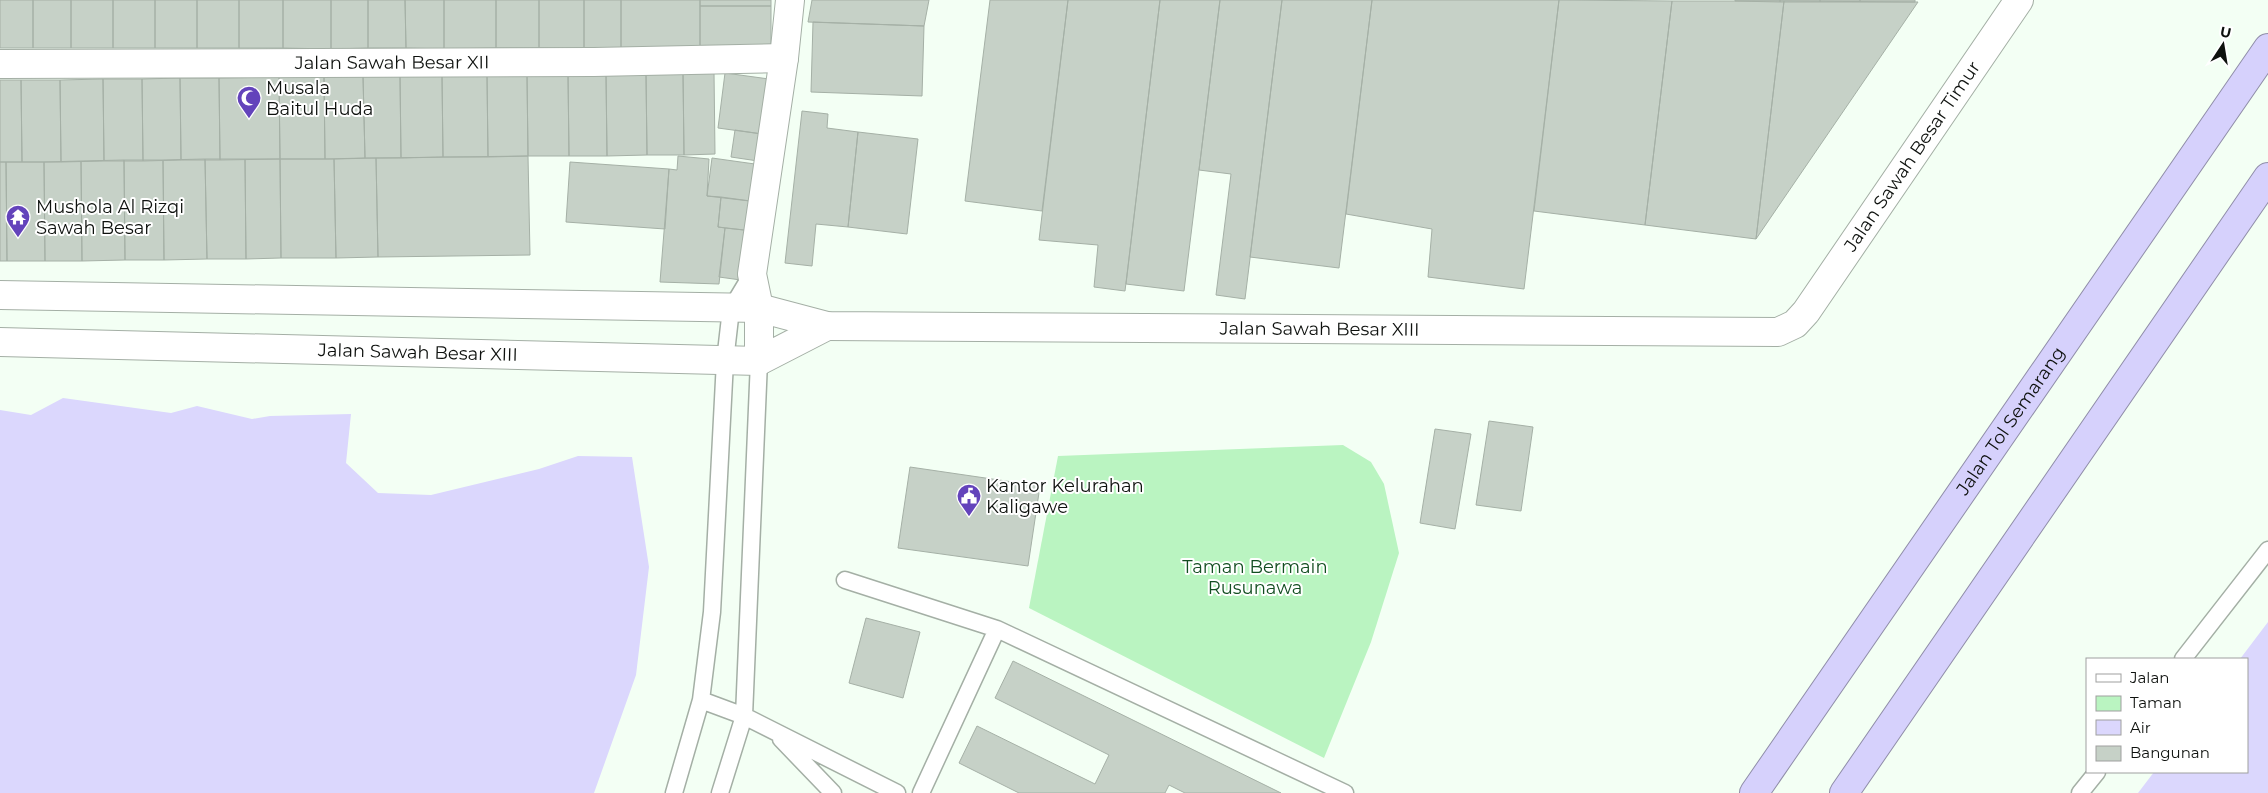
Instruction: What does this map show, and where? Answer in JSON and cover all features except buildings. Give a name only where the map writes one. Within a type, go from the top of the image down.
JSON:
[{"type":"highway","name":"Jalan Tol Semarang","points":[[1754,793],[2268,48]]},
{"type":"highway","points":[[1844,793],[2268,177]]},
{"type":"street","points":[[759,361],[760,308],[752,274],[784,58],[790,0]]},
{"type":"street","name":"Jalan Sawah Besar Timur","points":[[1806,312],[2019,0]]},
{"type":"street","name":"Jalan Sawah Besar XII","points":[[0,64],[584,62],[784,58]]},
{"type":"street","name":"Jalan Sawah Besar XIII","points":[[0,295],[760,308],[826,326],[1778,332],[1794,324],[1806,312]]},
{"type":"street","name":"Jalan Sawah Besar XIII","points":[[0,342],[759,361],[826,326]]},
{"type":"lane","points":[[674,793],[701,700],[712,612],[725,361],[731,309],[752,274]]},
{"type":"lane","points":[[720,793],[744,716],[759,361]]},
{"type":"lane","points":[[2185,658],[2268,550]]},
{"type":"lane","points":[[845,580],[997,629],[1344,793]]},
{"type":"lane","points":[[921,793],[997,629]]},
{"type":"lane","points":[[701,700],[744,716],[897,793]]},
{"type":"lane","points":[[773,730],[833,793]]},
{"type":"lane","points":[[2080,793],[2096,773]]},
{"type":"green space","name":"Taman Bermain Rusunawa","points":[[1343,445],[1371,462],[1384,484],[1399,553],[1371,642],[1324,758],[1029,608],[1058,456]]},
{"type":"water","points":[[63,398],[171,413],[197,406],[252,419],[270,416],[351,414],[346,463],[378,493],[431,495],[539,469],[578,456],[632,457],[649,567],[636,675],[594,793],[0,793],[0,410],[31,415]]},
{"type":"water","points":[[2268,622],[2268,793],[2138,793],[2153,773],[2248,773],[2248,658],[2241,658]]},
{"type":"place","name":"Musala Baitul Huda","points":[[249,119]]},
{"type":"place","name":"Mushola Al Rizqi Sawah Besar","points":[[18,238]]},
{"type":"place","name":"Kantor Kelurahan Kaligawe","points":[[969,517]]}]
